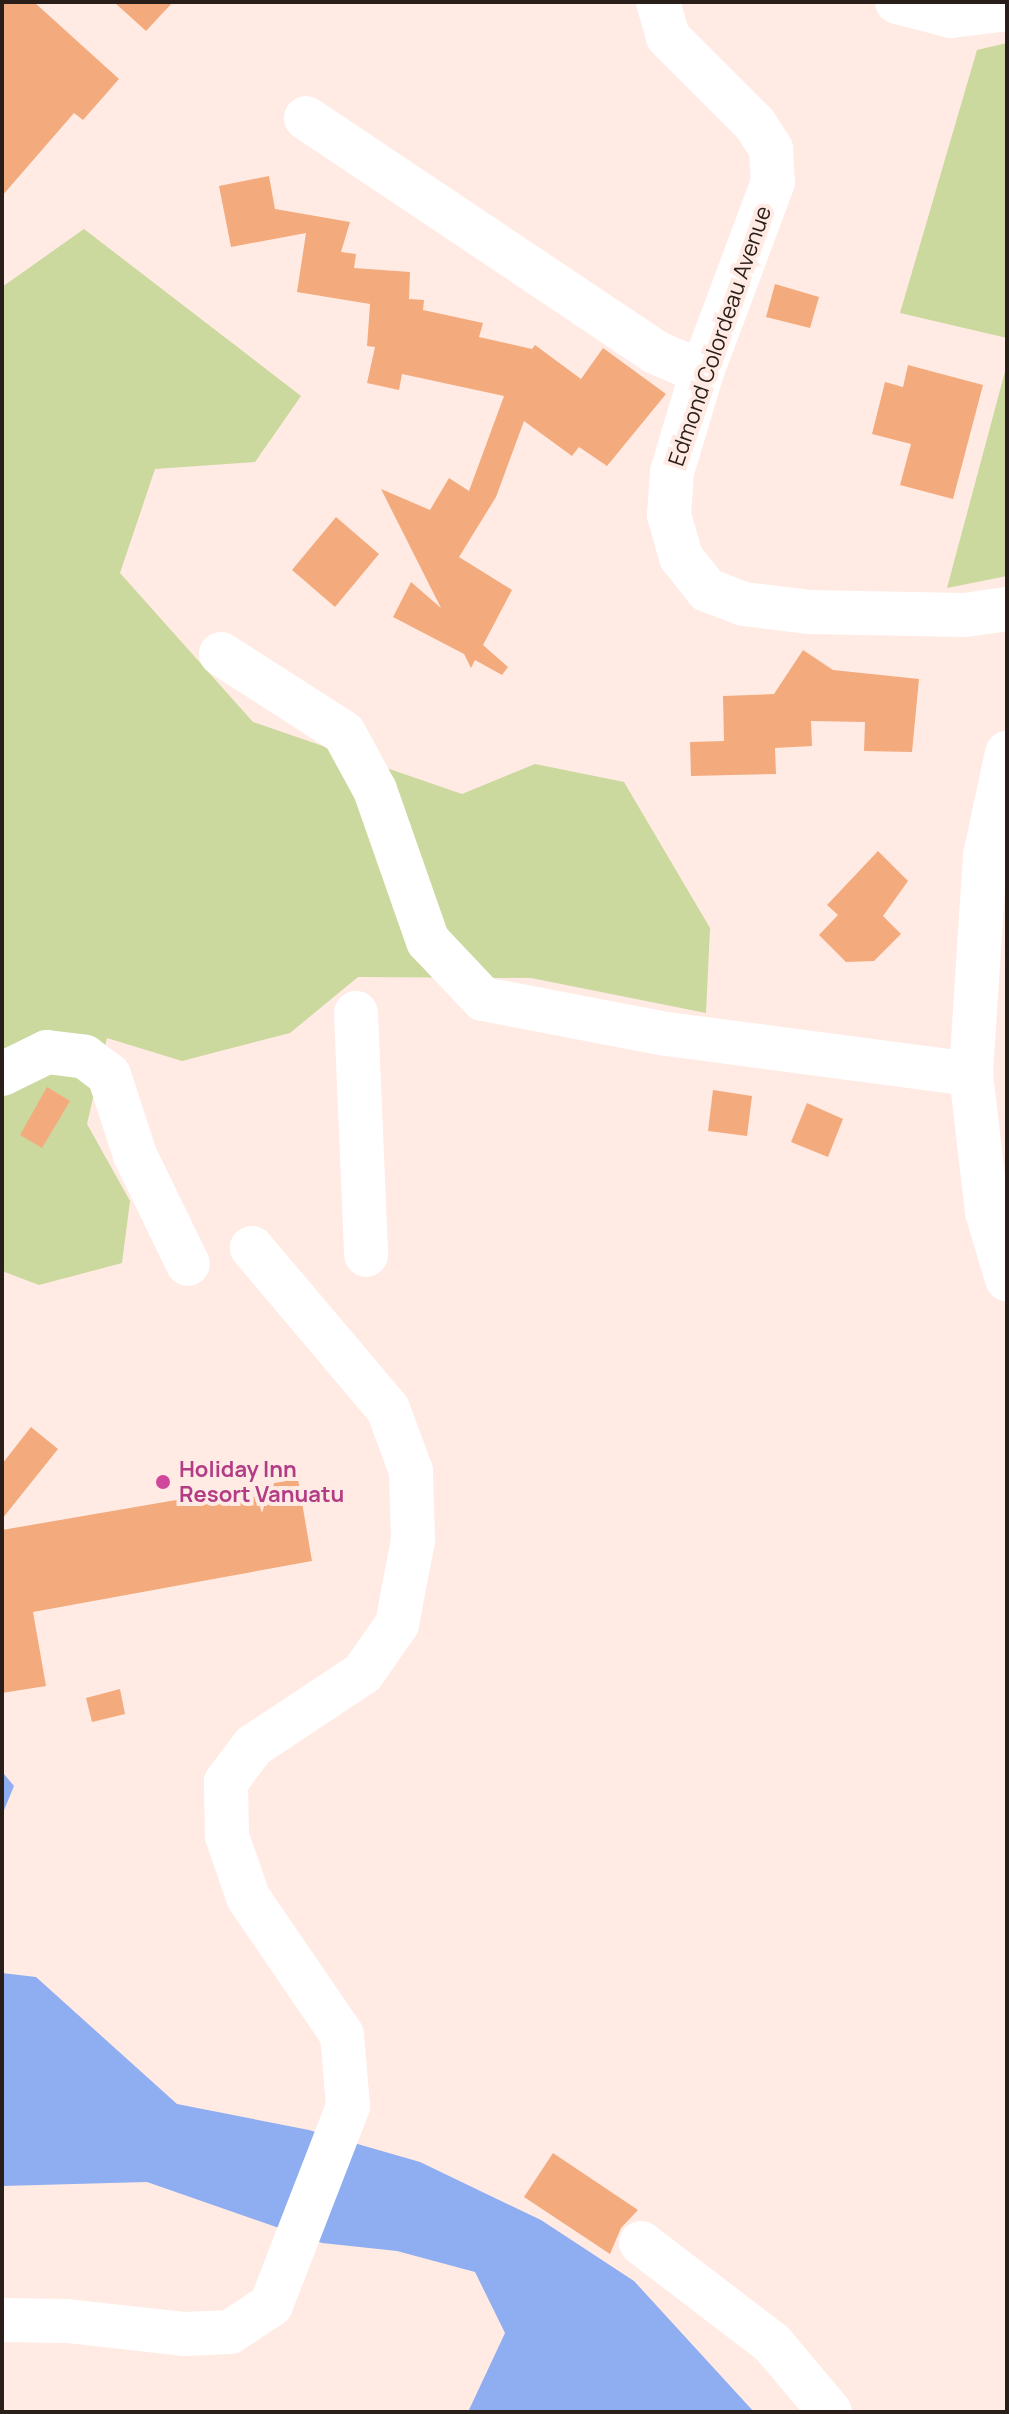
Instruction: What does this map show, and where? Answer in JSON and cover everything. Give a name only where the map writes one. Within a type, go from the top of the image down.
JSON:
[{"type":"street","name":"Edmond Colordeau Avenue","points":[[658,2],[668,37],[755,124],[771,149],[773,182],[702,372],[672,472],[669,515],[681,557],[707,590],[744,604],[809,612],[965,615],[1007,609]]},
{"type":"street","points":[[897,2],[951,16],[1007,9]]},
{"type":"street","points":[[306,118],[655,352],[702,372]]},
{"type":"street","points":[[221,654],[344,733],[375,790],[428,941],[483,999],[667,1034],[971,1074]]},
{"type":"street","points":[[1007,753],[985,856],[971,1074],[987,1212],[1007,1279]]},
{"type":"street","points":[[356,1013],[366,1255]]},
{"type":"street","points":[[2,1074],[47,1052],[85,1057],[109,1075],[135,1155],[188,1264]]},
{"type":"street","points":[[2,2320],[67,2321],[185,2334],[230,2332],[271,2305],[348,2106],[342,2035],[248,1897],[227,1836],[226,1782],[253,1746],[363,1673],[397,1624],[413,1540],[411,1471],[388,1409],[252,1248]]},
{"type":"street","points":[[641,2243],[772,2343],[830,2412]]},
{"type":"green space","points":[[1007,43],[1007,338],[900,313],[977,50]]},
{"type":"green space","points":[[84,229],[301,396],[255,462],[155,469],[120,573],[253,722],[462,794],[535,764],[624,782],[710,928],[706,1013],[531,978],[358,977],[290,1033],[182,1061],[107,1038],[87,1124],[130,1201],[122,1263],[39,1285],[2,1271],[2,287]]},
{"type":"green space","points":[[1007,364],[1007,576],[947,588]]},
{"type":"water","points":[[2,1775],[14,1786],[2,1815]]},
{"type":"water","points":[[2,1973],[36,1977],[177,2104],[309,2130],[420,2162],[541,2220],[634,2281],[754,2412],[468,2412],[505,2333],[475,2272],[397,2251],[322,2243],[147,2182],[2,2186]]},
{"type":"building","points":[[2,2],[34,2],[119,79],[83,120],[74,113],[2,196]]},
{"type":"building","points":[[114,2],[173,2],[146,31]]},
{"type":"building","points":[[269,176],[275,209],[350,222],[341,252],[356,254],[354,268],[410,272],[409,299],[424,300],[423,310],[483,323],[479,337],[532,349],[535,345],[581,379],[603,348],[666,394],[607,466],[579,447],[572,456],[524,421],[496,497],[459,557],[512,590],[483,645],[508,667],[502,675],[475,660],[471,668],[464,654],[393,617],[411,582],[441,608],[381,489],[430,510],[449,478],[469,491],[504,396],[402,374],[399,390],[367,383],[375,347],[367,346],[370,304],[297,292],[306,233],[231,247],[219,186]]},
{"type":"building","points":[[775,284],[819,297],[810,328],[766,317]]},
{"type":"building","points":[[908,365],[983,385],[953,499],[900,485],[911,444],[872,434],[885,382],[903,387]]},
{"type":"building","points":[[336,517],[379,554],[335,607],[292,570]]},
{"type":"building","points":[[803,650],[833,670],[919,679],[912,752],[864,751],[865,722],[811,721],[812,746],[775,748],[776,774],[691,776],[690,742],[724,741],[723,696],[774,694]]},
{"type":"building","points":[[878,851],[908,881],[883,916],[901,934],[874,961],[846,962],[819,935],[838,915],[827,905]]},
{"type":"building","points":[[47,1087],[70,1101],[42,1148],[20,1135]]},
{"type":"building","points":[[713,1090],[752,1096],[747,1136],[708,1131]]},
{"type":"building","points":[[807,1103],[843,1119],[828,1157],[791,1142]]},
{"type":"building","points":[[31,1427],[58,1449],[2,1519],[2,1464]]},
{"type":"building","points":[[298,1479],[312,1561],[33,1612],[46,1686],[2,1693],[2,1530]]},
{"type":"building","points":[[120,1689],[125,1714],[92,1722],[86,1698]]},
{"type":"building","points":[[553,2153],[638,2210],[621,2228],[610,2254],[524,2197]]},
{"type":"place","name":"Holiday Inn Resort Vanuatu","points":[[163,1482]]}]
